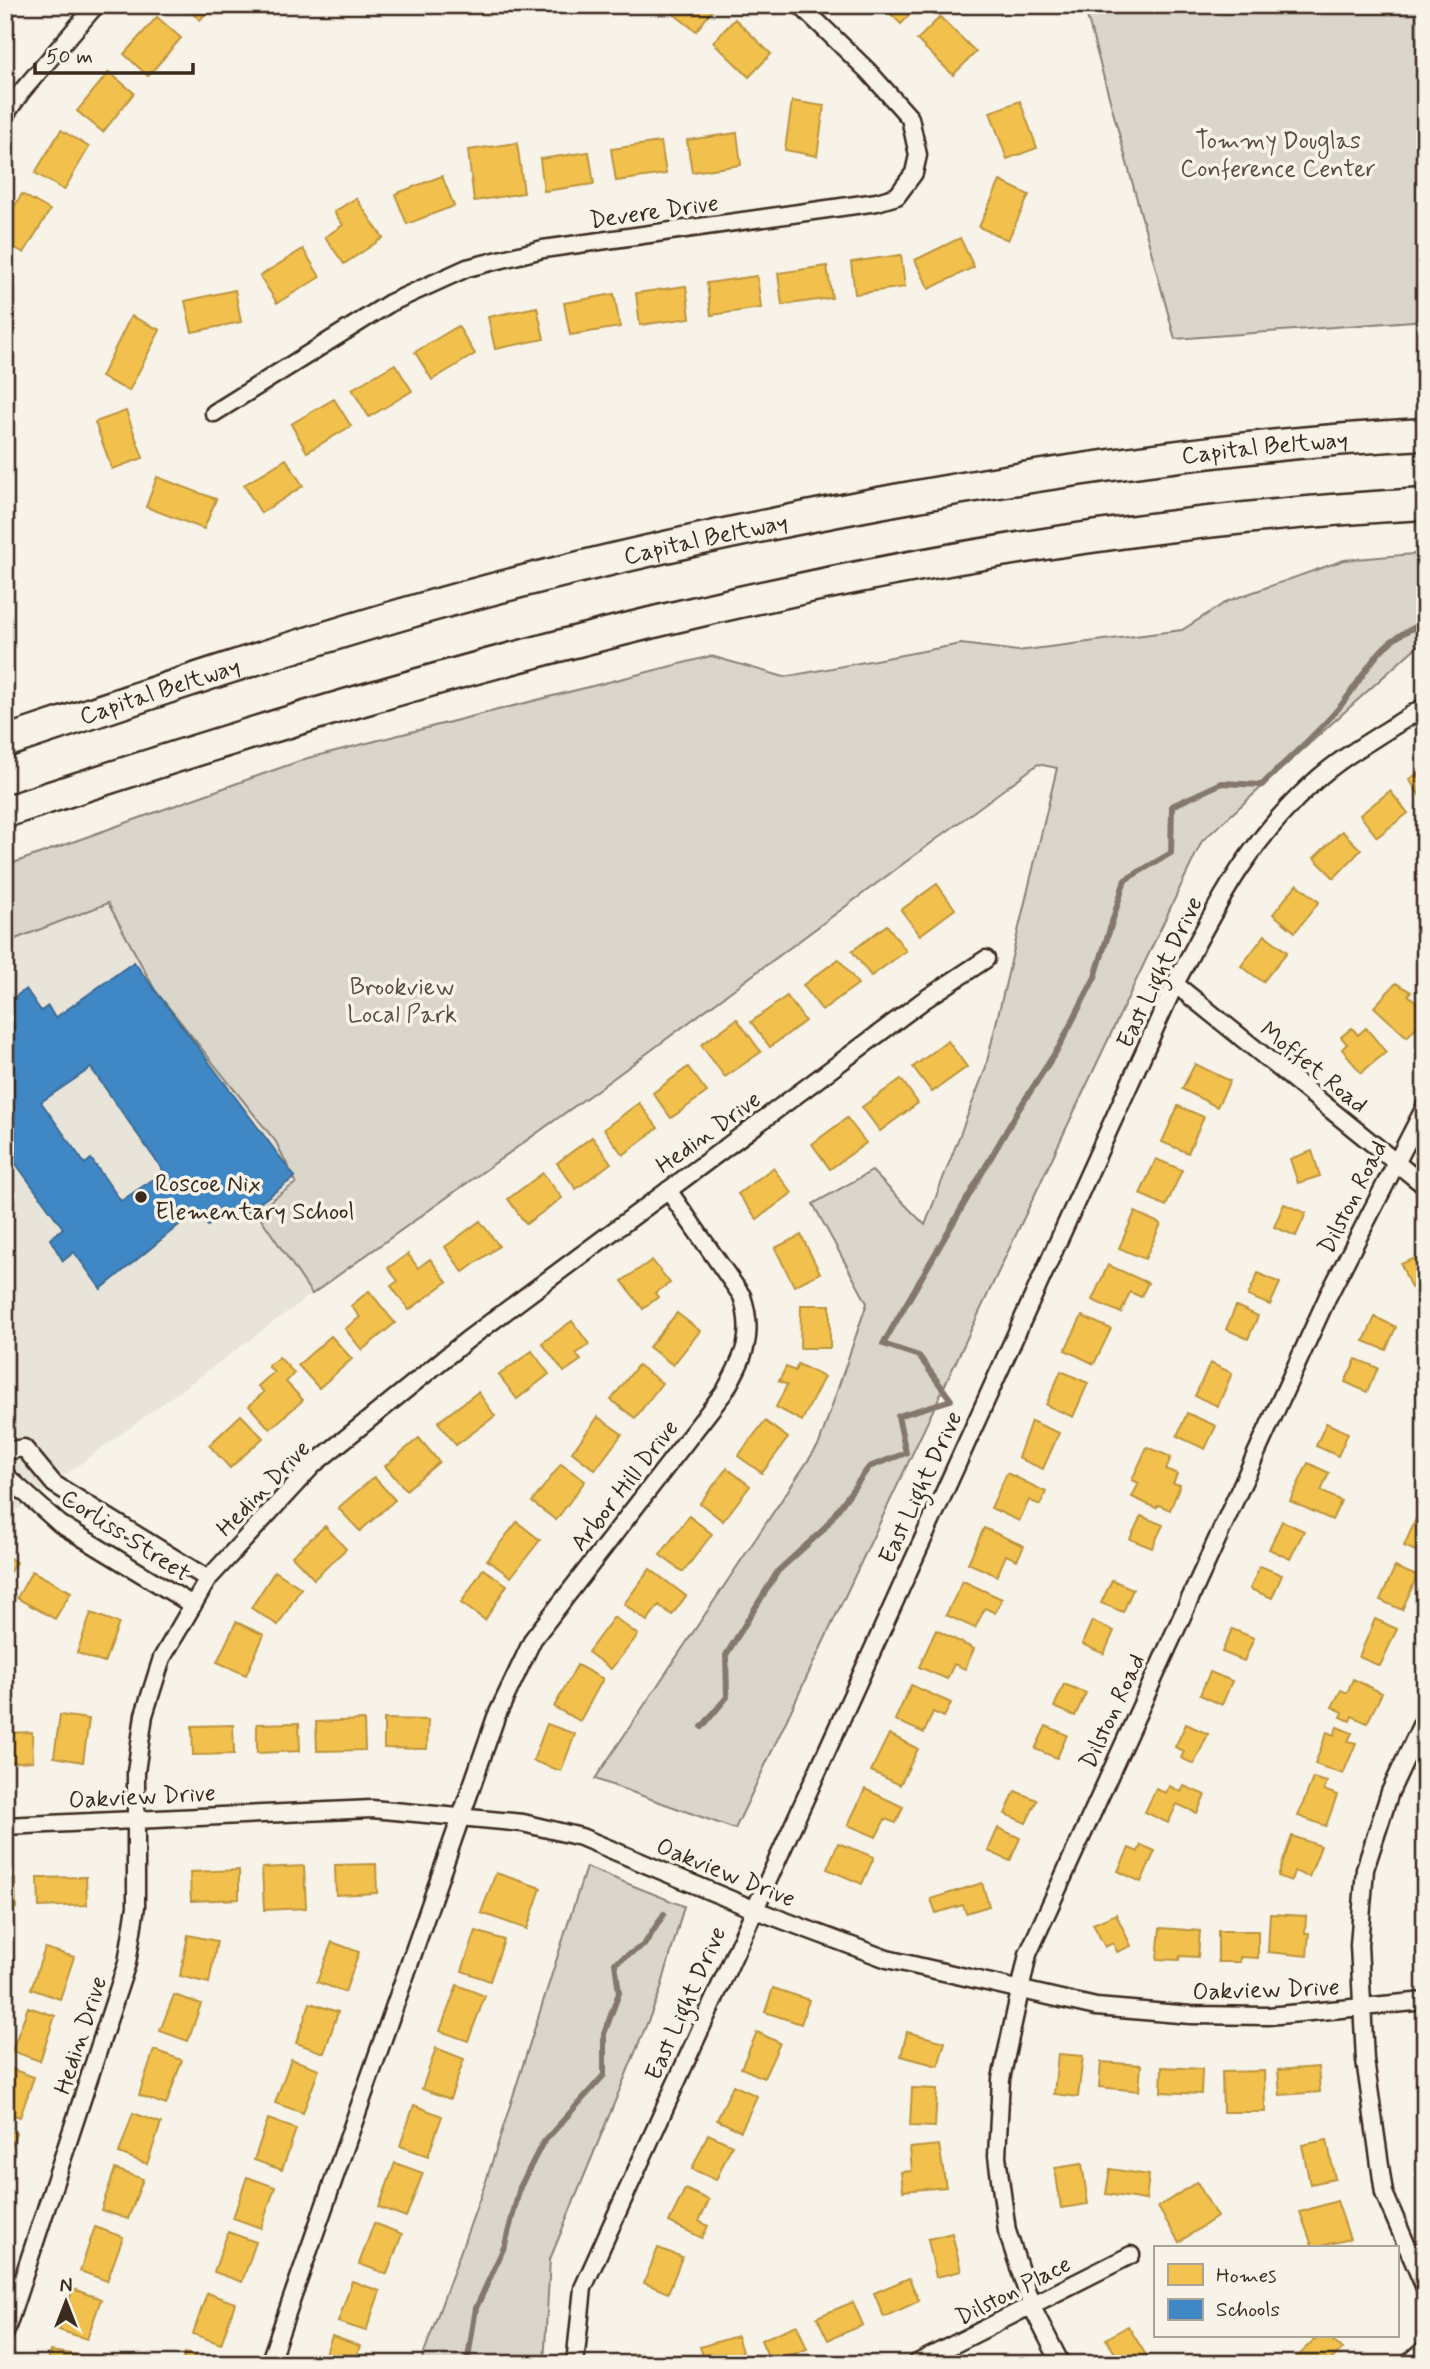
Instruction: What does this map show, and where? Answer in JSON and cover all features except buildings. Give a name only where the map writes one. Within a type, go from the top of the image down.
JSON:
[{"type":"highway","name":"Capital Beltway","points":[[5,742],[405,614],[676,544],[815,515],[1070,470],[1290,444],[1425,434]]},
{"type":"highway","points":[[5,812],[277,723],[422,681],[689,612],[815,585],[1094,538],[1297,513],[1425,504]]},
{"type":"street","points":[[5,116],[22,91],[96,5]]},
{"type":"street","name":"Devere Drive","points":[[215,413],[390,303],[467,268],[543,249],[877,202],[897,196],[914,173],[918,155],[910,118],[869,71],[800,5]]},
{"type":"street","name":"East Light Drive","points":[[575,2364],[583,2288],[752,1909],[1175,984],[1231,879],[1260,836],[1316,779],[1425,706]]},
{"type":"street","name":"Hedin Drive","points":[[5,2333],[127,1963],[135,1906],[135,1772],[144,1715],[162,1658],[208,1578],[314,1464],[467,1340],[924,1000],[986,959]]},
{"type":"street","name":"Moffet Road","points":[[1175,984],[1425,1186]]},
{"type":"street","name":"Dilston Road","points":[[1061,2364],[1032,2307],[1007,2231],[997,2156],[1001,2079],[1028,1954],[1046,1908],[1328,1296],[1394,1162],[1425,1107]]},
{"type":"street","name":"Arbor Hill Drive","points":[[461,1816],[496,1717],[533,1639],[725,1391],[746,1353],[748,1314],[742,1296],[668,1190]]},
{"type":"street","name":"Corliss Street","points":[[5,1451],[24,1448],[54,1483],[208,1578]]},
{"type":"street","name":"Corliss Street","points":[[5,1475],[60,1524],[191,1604]]},
{"type":"street","points":[[1425,1717],[1421,1733],[1390,1792],[1365,1869],[1359,1945],[1365,2060],[1384,2193],[1425,2288]]},
{"type":"street","name":"Oakview Drive","points":[[5,1826],[372,1810],[523,1823],[580,1837],[752,1909],[887,1959],[1096,2007],[1191,2015],[1268,2017],[1425,2001]]},
{"type":"street","points":[[269,2364],[461,1816]]},
{"type":"street","name":"Dilston Place","points":[[915,2364],[1131,2255]]},
{"type":"street","points":[[1408,2364],[1425,2349]]},
{"type":"shaded area","name":"Roscoe Nix Elementary School","points":[[106,900],[155,990],[276,1142],[296,1183],[256,1211],[312,1294],[5,1519],[5,935]]},
{"type":"green space","name":"Tommy Douglas Conference Center","points":[[1084,5],[1425,5],[1425,320],[1175,339]]},
{"type":"green space","name":"Brookview Local Park","points":[[1425,553],[1425,639],[1202,841],[735,1829],[595,1779],[819,1444],[867,1303],[813,1204],[872,1171],[925,1225],[985,1070],[1057,768],[1038,764],[611,1080],[312,1294],[256,1211],[296,1183],[276,1142],[155,990],[108,903],[5,943],[5,866],[308,758],[711,656],[784,677],[961,644],[1018,651],[1182,630],[1228,601],[1344,560]]},
{"type":"green space","points":[[586,1867],[684,1906],[660,1992],[550,2259],[544,2364],[420,2364],[486,2181]]},
{"type":"waterway","points":[[702,1727],[727,1697],[726,1655],[778,1571],[823,1530],[869,1467],[906,1453],[898,1416],[951,1400],[919,1356],[883,1344],[1019,1109],[1059,1047],[1095,977],[1125,880],[1171,853],[1172,806],[1222,783],[1262,785],[1333,715],[1385,647],[1408,630],[1425,623]]},
{"type":"waterway","points":[[467,2364],[476,2308],[505,2245],[520,2187],[542,2144],[604,2075],[604,2034],[619,1993],[615,1963],[644,1945],[664,1914]]},
{"type":"place","name":"Roscoe Nix Elementary School","points":[[141,1197]]}]
